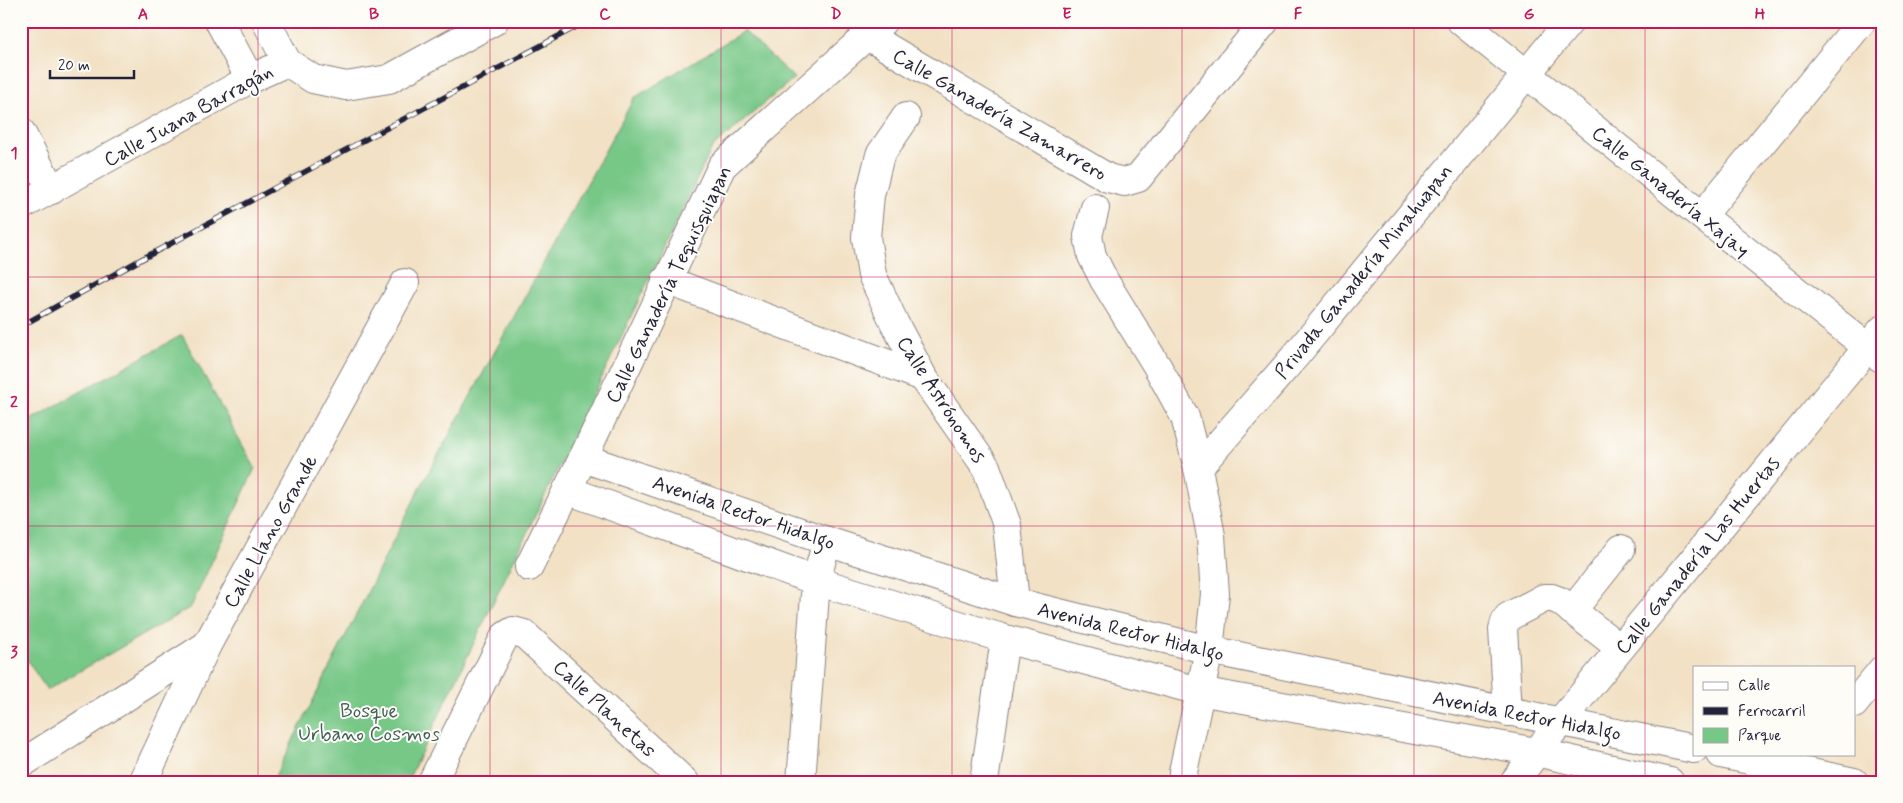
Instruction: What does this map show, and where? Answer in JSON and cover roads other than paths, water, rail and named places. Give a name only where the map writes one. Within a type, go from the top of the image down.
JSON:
[{"type":"street","points":[[219,21],[250,79]]},
{"type":"street","points":[[266,21],[287,62]]},
{"type":"street","name":"Calle Juana Barragán","points":[[21,206],[250,79],[287,62],[313,79],[346,86],[389,79],[494,21]]},
{"type":"street","name":"Calle Ganadería Zamarrero","points":[[874,28],[1108,178],[1124,182],[1138,178],[1265,21]]},
{"type":"street","name":"Calle Ganadería Xajay","points":[[1461,21],[1702,216],[1877,346]]},
{"type":"street","name":"Privada Ganadería Minahuapan","points":[[1198,468],[1297,354],[1570,21]]},
{"type":"street","points":[[1702,216],[1862,21]]},
{"type":"street","name":"Calle Ganadería Tequisquiapan","points":[[529,567],[722,166],[874,28]]},
{"type":"street","name":"Calle Astrónomos","points":[[906,117],[880,155],[870,195],[866,236],[872,275],[923,377],[986,467],[1007,525],[1015,602]]},
{"type":"street","points":[[21,132],[52,190]]},
{"type":"street","points":[[1095,208],[1088,236],[1092,256],[1104,280],[1157,366],[1184,417],[1198,468],[1211,536],[1215,594],[1209,650],[1183,772],[1184,782]]},
{"type":"street","points":[[666,280],[923,377]]},
{"type":"street","name":"Calle Llano Grande","points":[[142,782],[207,646],[405,283]]},
{"type":"street","name":"Calle Ganadería Las Huertas","points":[[1514,782],[1620,648],[1877,346]]},
{"type":"street","name":"Avenida Rector Hidalgo","points":[[583,458],[827,541],[1015,602],[1209,650],[1693,749]]},
{"type":"street","name":"Avenida Rector Hidalgo","points":[[567,490],[816,581],[1005,639],[1199,691],[1536,752],[1670,782]]},
{"type":"street","points":[[801,782],[816,581],[827,541]]},
{"type":"street","points":[[1572,611],[1621,549]]},
{"type":"street","points":[[1508,712],[1503,629],[1508,617],[1544,598],[1552,598],[1560,602],[1620,648]]},
{"type":"street","name":"Calle Planetas","points":[[432,782],[506,636],[513,631],[524,634],[685,782]]},
{"type":"street","points":[[984,782],[1005,639]]},
{"type":"street","points":[[21,764],[207,646]]},
{"type":"street","points":[[1856,702],[1882,670]]},
{"type":"street","points":[[1732,756],[1801,769],[1854,782]]},
{"type":"railway","points":[[21,326],[140,260],[587,21]]},
{"type":"park label","name":"Bosque Urbano Cosmos","points":[[369,722]]}]
